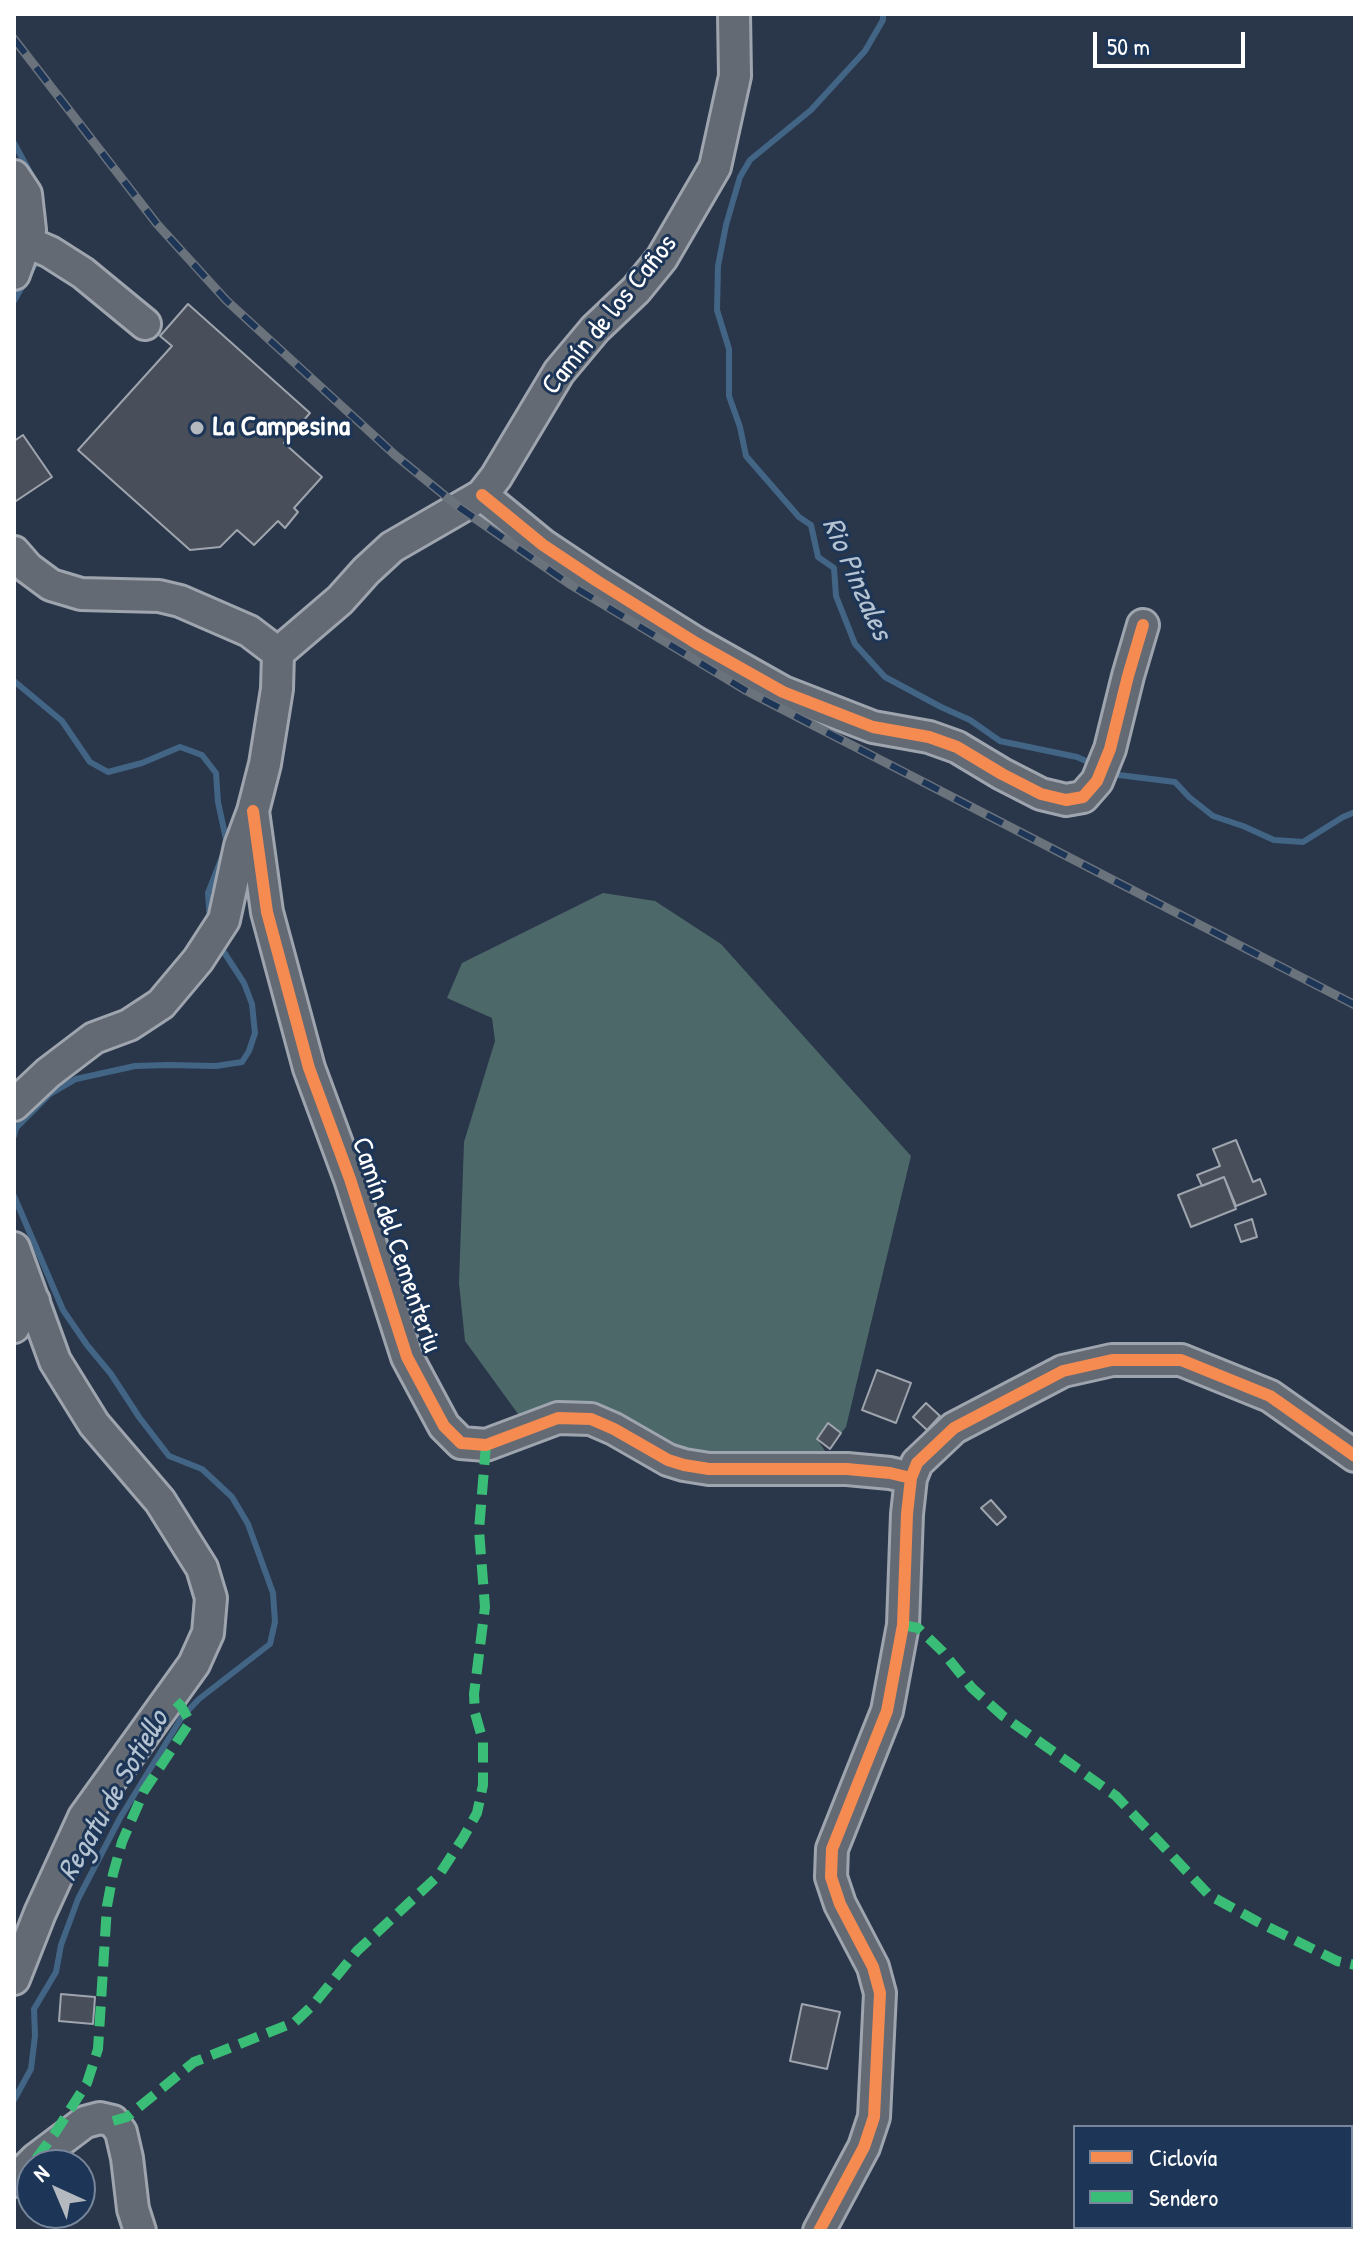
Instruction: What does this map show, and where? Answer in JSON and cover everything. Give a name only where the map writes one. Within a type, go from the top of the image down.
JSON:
[{"type":"street","name":"Camín de los Caños","points":[[278,653],[340,600],[392,547],[482,495],[559,372],[662,258],[715,167],[735,76],[734,14]]},
{"type":"street","points":[[14,176],[26,194],[30,230],[14,274]]},
{"type":"street","points":[[27,242],[83,273],[145,324]]},
{"type":"street","points":[[482,495],[543,545],[597,581],[696,643],[783,692],[873,727],[929,737],[957,747],[1041,794],[1066,800],[1083,797],[1102,768],[1143,625]]},
{"type":"street","points":[[14,552],[28,568],[51,585],[81,594],[159,596],[180,601],[249,631],[278,653],[275,704],[265,764],[240,846],[224,920],[198,960],[161,1004],[129,1025],[94,1038],[48,1073],[14,1105]]},
{"type":"street","name":"Camín del Cementeriu","points":[[253,811],[267,912],[309,1068],[350,1179],[407,1357],[444,1426],[461,1443],[486,1445],[558,1418],[591,1419],[668,1460],[684,1465],[709,1469],[847,1469],[911,1478]]},
{"type":"street","points":[[14,1248],[55,1361],[94,1424],[160,1501],[202,1568],[211,1598],[208,1633],[194,1664],[84,1817],[14,1979]]},
{"type":"street","points":[[14,1327],[23,1308],[34,1301]]},
{"type":"street","points":[[819,2231],[864,2147],[874,2117],[880,1993],[873,1967],[840,1904],[831,1877],[832,1849],[887,1711],[903,1625],[907,1514],[911,1478],[917,1463],[954,1428],[1063,1371],[1112,1360],[1181,1360],[1270,1396],[1355,1456]]},
{"type":"street","points":[[14,2181],[36,2159],[85,2122],[100,2118],[113,2121],[121,2132],[133,2209],[140,2231]]},
{"type":"green space","points":[[603,893],[655,901],[721,944],[911,1156],[846,1427],[841,1433],[828,1424],[817,1439],[827,1454],[721,1459],[679,1452],[588,1403],[551,1408],[521,1418],[465,1341],[459,1283],[464,1142],[495,1041],[492,1018],[447,998],[462,963]]},
{"type":"building","name":"La Campesina","points":[[188,304],[310,413],[284,443],[322,477],[294,508],[298,512],[285,528],[278,521],[254,545],[237,530],[220,547],[190,550],[78,450],[172,346],[160,336]]},
{"type":"building","points":[[23,435],[52,477],[16,501],[14,441]]},
{"type":"building","points":[[1236,1140],[1253,1182],[1260,1179],[1266,1194],[1236,1206],[1224,1177],[1202,1186],[1197,1175],[1220,1166],[1213,1149]]},
{"type":"building","points":[[1224,1177],[1236,1209],[1191,1227],[1178,1195]]},
{"type":"building","points":[[1252,1219],[1257,1237],[1241,1242],[1235,1225]]},
{"type":"building","points":[[877,1370],[911,1383],[896,1423],[862,1410]]},
{"type":"building","points":[[926,1403],[940,1416],[927,1430],[913,1417]]},
{"type":"building","points":[[828,1423],[841,1433],[830,1449],[817,1439]]},
{"type":"building","points":[[991,1500],[1006,1517],[997,1525],[981,1508]]},
{"type":"building","points":[[61,1994],[95,1997],[93,2024],[59,2021]]},
{"type":"building","points":[[802,2004],[840,2012],[827,2069],[790,2061]]},
{"type":"waterway","name":"Rio Pinzales","points":[[883,14],[883,20],[865,51],[811,110],[750,160],[740,177],[718,266],[717,310],[729,349],[729,396],[746,456],[799,517],[811,525],[818,557],[834,568],[836,596],[855,644],[885,677],[970,720],[1000,741],[1077,757],[1095,765]]},
{"type":"waterway","name":"Regatu de Sotiello","points":[[14,143],[33,178]]},
{"type":"waterway","name":"Regatu de Sotiello","points":[[14,301],[35,264],[37,254]]},
{"type":"waterway","name":"Regatu de Sotiello","points":[[14,681],[62,721],[90,762],[108,772],[142,763],[180,747],[202,755],[216,773],[218,802],[227,844],[208,893],[210,922]]},
{"type":"waterway","name":"Rio Pinzales","points":[[1109,771],[1175,782],[1213,816],[1274,840],[1303,842],[1355,812]]},
{"type":"waterway","name":"Regatu de Sotiello","points":[[14,1136],[16,1128],[50,1094],[76,1079],[135,1066],[216,1066],[242,1062],[255,1033],[252,1004],[244,983],[218,943]]},
{"type":"waterway","name":"Regatu de Sotiello","points":[[14,1196],[63,1310],[139,1417],[169,1456],[202,1469],[232,1497],[248,1524],[273,1593],[275,1622],[270,1644],[199,1699],[182,1717],[120,1818],[78,1899],[61,1945],[56,1972],[34,2009],[31,2069],[14,2100]]},
{"type":"railway","points":[[14,39],[157,224],[226,300],[395,455],[460,508],[571,585],[745,690],[1355,1005]]},
{"type":"marked path","points":[[113,2121],[127,2117],[194,2062],[295,2022],[357,1951],[439,1875],[477,1813],[483,1785],[483,1741],[475,1713],[474,1694],[485,1607],[479,1530],[486,1445]]},
{"type":"marked path","points":[[903,1625],[918,1628],[942,1651],[972,1688],[1003,1716],[1116,1796],[1209,1895],[1337,1961],[1355,1965]]},
{"type":"marked path","points":[[43,2149],[87,2083],[98,2049],[107,1906],[122,1842],[144,1791],[190,1722],[171,1696]]},
{"type":"cycle path","points":[[482,495],[543,545],[597,581],[696,643],[783,692],[873,727],[929,737],[957,747],[1041,794],[1066,800],[1083,797],[1097,781],[1110,749],[1143,625]]},
{"type":"cycle path","points":[[253,811],[267,912],[309,1068],[350,1179],[407,1357],[444,1426],[461,1443],[486,1445],[558,1418],[591,1419],[668,1460],[684,1465],[709,1469],[847,1469],[911,1478]]},
{"type":"cycle path","points":[[819,2231],[864,2147],[874,2117],[880,1993],[873,1967],[840,1904],[831,1877],[832,1849],[887,1711],[903,1625],[907,1514],[911,1478],[917,1463],[954,1428],[1063,1371],[1112,1360],[1181,1360],[1270,1396],[1355,1456]]},
{"type":"place","name":"La Campesina","points":[[197,428]]}]
